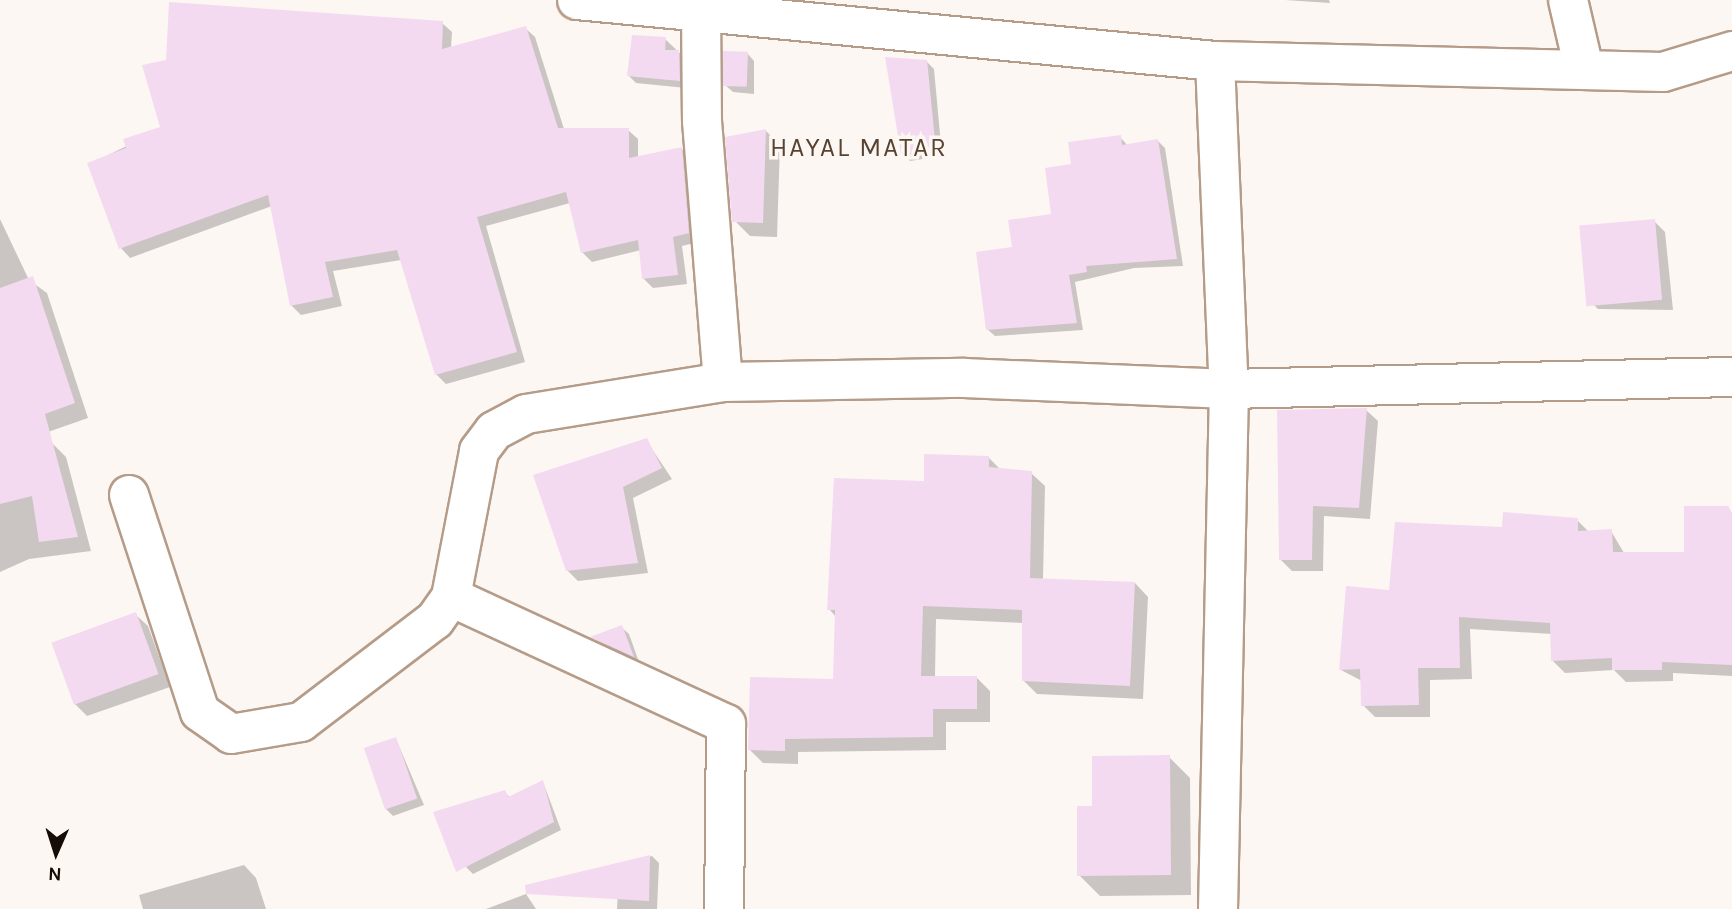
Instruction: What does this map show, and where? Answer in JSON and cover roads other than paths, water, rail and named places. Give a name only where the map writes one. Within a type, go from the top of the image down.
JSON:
[{"type":"street","points":[[577,0],[701,9],[1215,61],[1662,72],[1732,51]]},
{"type":"street","points":[[1568,0],[1584,69]]},
{"type":"street","points":[[701,9],[702,121],[723,382]]},
{"type":"street","points":[[1215,61],[1229,389],[1218,909]]},
{"type":"street","points":[[129,495],[200,712],[231,734],[301,722],[435,620],[451,597],[479,451],[494,431],[526,414],[723,382],[964,378],[1229,389],[1732,377]]},
{"type":"street","points":[[451,597],[726,724],[724,909]]},
{"type":"district","name":"HAYAL MATAR","points":[[859,148]]}]
